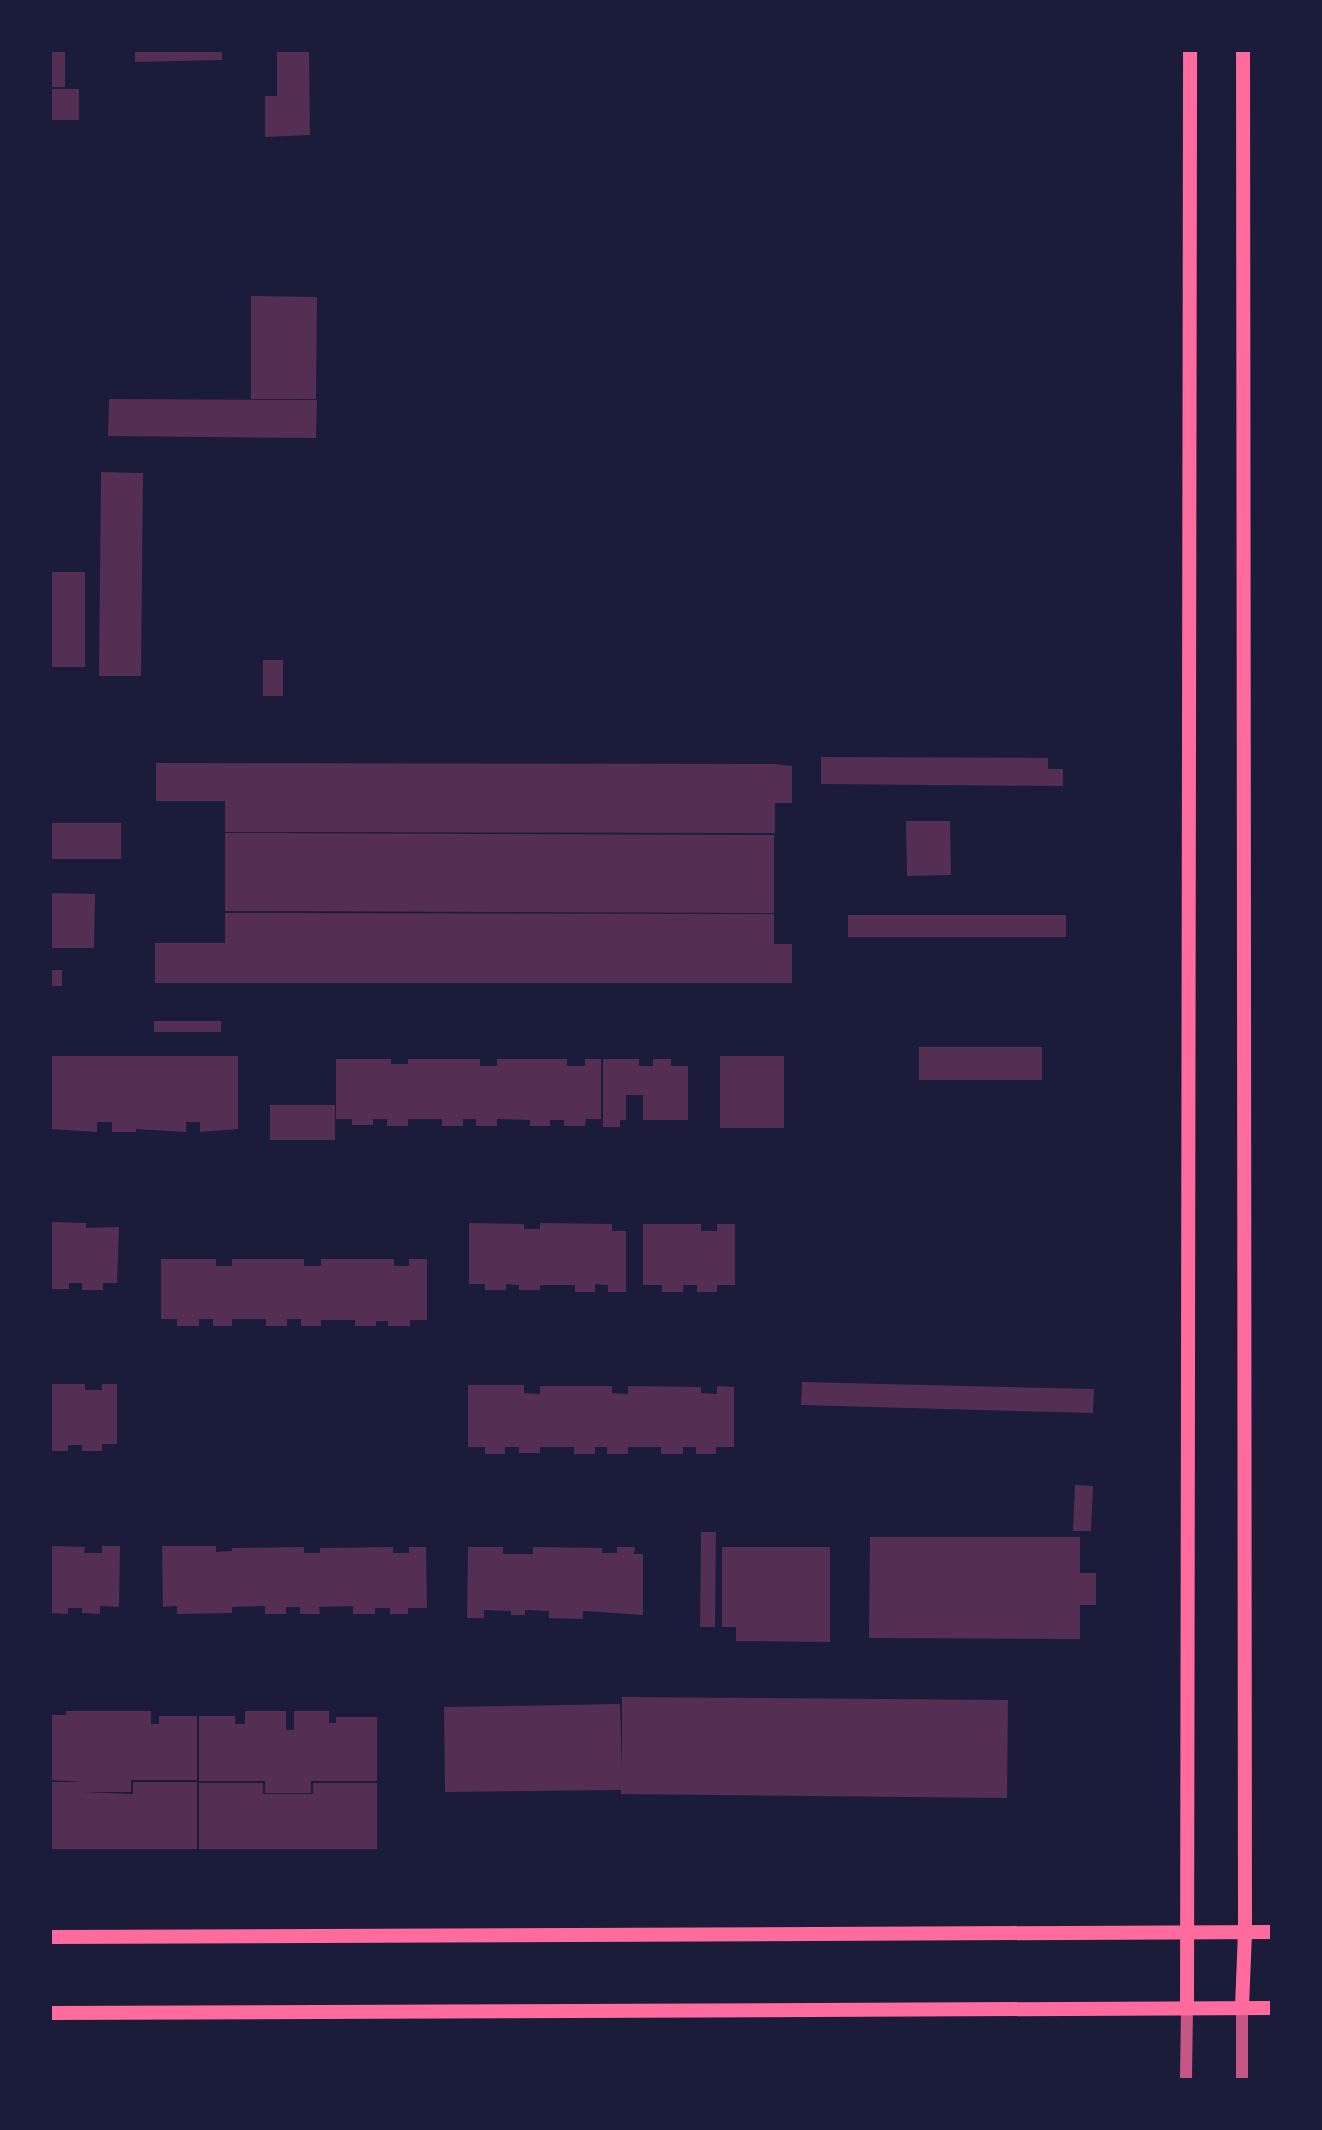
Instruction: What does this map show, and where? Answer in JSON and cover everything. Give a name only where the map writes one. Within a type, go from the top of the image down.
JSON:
[{"type":"main road","points":[[1187,2008],[1190,51]]},
{"type":"main road","points":[[1242,2007],[1245,1932],[1243,51]]},
{"type":"main road","points":[[51,1937],[1271,1932]]},
{"type":"main road","points":[[51,2013],[1271,2008]]},
{"type":"street","points":[[1242,2007],[1242,2079]]},
{"type":"street","points":[[1186,2079],[1187,2008]]},
{"type":"building","points":[[51,51],[65,51],[65,87],[51,87]]},
{"type":"building","points":[[135,51],[222,51],[222,60],[135,62]]},
{"type":"building","points":[[277,51],[309,51],[310,135],[265,137],[265,96],[277,96]]},
{"type":"building","points":[[51,89],[79,89],[79,120],[51,120]]},
{"type":"building","points":[[251,296],[317,297],[316,399],[251,399]]},
{"type":"building","points":[[109,399],[317,400],[316,438],[108,436]]},
{"type":"building","points":[[101,472],[143,473],[141,676],[99,676]]},
{"type":"building","points":[[51,572],[85,572],[85,667],[51,667]]},
{"type":"building","points":[[263,660],[283,660],[283,696],[263,696]]},
{"type":"building","points":[[821,757],[1048,758],[1048,769],[1063,769],[1063,786],[821,784]]},
{"type":"building","points":[[156,763],[775,764],[792,766],[792,803],[775,803],[775,833],[225,832],[225,801],[156,801]]},
{"type":"building","points":[[906,821],[950,821],[951,875],[907,876]]},
{"type":"building","points":[[51,823],[121,823],[121,859],[51,859]]},
{"type":"building","points":[[225,833],[774,835],[774,913],[225,911]]},
{"type":"building","points":[[51,893],[95,894],[94,948],[51,948]]},
{"type":"building","points":[[225,913],[774,914],[774,944],[792,944],[792,983],[155,983],[155,943],[225,943]]},
{"type":"building","points":[[848,915],[1066,915],[1066,937],[848,937]]},
{"type":"building","points":[[51,970],[62,970],[62,986],[51,986]]},
{"type":"building","points":[[154,1021],[221,1021],[221,1032],[154,1032]]},
{"type":"building","points":[[919,1047],[1042,1047],[1042,1080],[919,1080]]},
{"type":"building","points":[[51,1056],[238,1056],[238,1129],[200,1132],[200,1122],[186,1122],[186,1132],[136,1129],[136,1132],[112,1132],[112,1122],[97,1122],[97,1132],[51,1129]]},
{"type":"building","points":[[720,1056],[784,1056],[784,1128],[720,1128]]},
{"type":"building","points":[[336,1059],[391,1059],[391,1064],[408,1064],[408,1059],[480,1059],[480,1066],[497,1066],[497,1059],[567,1059],[567,1066],[585,1066],[585,1059],[601,1059],[601,1119],[586,1119],[585,1126],[564,1126],[564,1120],[550,1120],[550,1126],[530,1126],[530,1120],[497,1119],[497,1126],[476,1126],[476,1119],[463,1119],[463,1126],[442,1126],[442,1119],[408,1119],[408,1126],[387,1126],[387,1119],[373,1119],[373,1125],[352,1125],[352,1119],[336,1119]]},
{"type":"building","points":[[603,1059],[639,1059],[639,1066],[653,1066],[653,1059],[671,1059],[671,1066],[688,1066],[688,1120],[643,1120],[643,1095],[626,1095],[626,1120],[620,1120],[620,1127],[603,1127]]},
{"type":"building","points":[[270,1105],[335,1105],[335,1140],[270,1140]]},
{"type":"building","points":[[51,1222],[86,1223],[86,1228],[119,1227],[117,1283],[103,1283],[103,1290],[82,1290],[82,1283],[69,1283],[69,1289],[51,1289]]},
{"type":"building","points":[[469,1223],[524,1224],[524,1229],[540,1229],[540,1223],[612,1224],[612,1231],[626,1231],[626,1292],[608,1292],[608,1285],[595,1284],[595,1292],[575,1292],[575,1285],[540,1285],[540,1290],[519,1290],[519,1285],[506,1284],[506,1290],[485,1290],[485,1284],[469,1284]]},
{"type":"building","points":[[643,1224],[701,1224],[701,1231],[717,1231],[717,1224],[735,1224],[735,1285],[717,1285],[717,1292],[697,1292],[697,1285],[683,1285],[683,1292],[662,1292],[662,1285],[643,1285]]},
{"type":"building","points":[[161,1259],[216,1259],[216,1266],[232,1266],[232,1259],[304,1259],[304,1266],[321,1266],[321,1259],[394,1259],[394,1266],[409,1266],[409,1259],[427,1259],[427,1320],[410,1320],[410,1326],[388,1326],[388,1321],[376,1321],[376,1326],[355,1326],[355,1320],[321,1320],[321,1326],[301,1326],[301,1319],[287,1319],[287,1326],[266,1326],[266,1319],[232,1319],[232,1326],[213,1326],[213,1319],[199,1319],[199,1326],[177,1326],[177,1319],[161,1319]]},
{"type":"building","points":[[802,1382],[1094,1389],[1093,1413],[801,1405]]},
{"type":"building","points":[[51,1384],[85,1384],[85,1390],[102,1390],[102,1384],[117,1384],[117,1444],[102,1444],[102,1451],[82,1451],[82,1445],[68,1445],[68,1451],[51,1451]]},
{"type":"building","points":[[468,1385],[524,1385],[524,1393],[540,1394],[540,1386],[612,1386],[612,1393],[628,1394],[628,1386],[701,1387],[701,1393],[717,1394],[717,1386],[734,1387],[734,1447],[716,1447],[716,1454],[696,1454],[696,1447],[683,1447],[683,1454],[661,1454],[661,1447],[628,1447],[628,1454],[607,1454],[607,1447],[595,1447],[595,1454],[574,1454],[574,1447],[540,1447],[540,1453],[519,1453],[519,1447],[505,1447],[505,1454],[485,1454],[485,1447],[468,1447]]},
{"type":"building","points":[[1075,1485],[1093,1486],[1091,1531],[1073,1531]]},
{"type":"building","points":[[701,1532],[716,1532],[715,1627],[700,1627]]},
{"type":"building","points":[[870,1537],[1080,1537],[1080,1573],[1096,1573],[1096,1605],[1080,1605],[1080,1639],[869,1638]]},
{"type":"building","points":[[51,1546],[85,1547],[84,1553],[102,1553],[102,1546],[120,1546],[119,1607],[100,1606],[100,1614],[82,1613],[82,1608],[68,1608],[68,1614],[51,1613]]},
{"type":"building","points":[[162,1546],[216,1546],[216,1552],[232,1551],[232,1548],[304,1547],[304,1553],[320,1553],[320,1548],[393,1547],[393,1553],[409,1553],[409,1547],[426,1547],[427,1608],[408,1608],[408,1614],[390,1614],[390,1608],[375,1608],[375,1614],[353,1614],[353,1606],[319,1607],[320,1614],[300,1614],[300,1607],[286,1607],[286,1614],[265,1614],[265,1606],[232,1607],[232,1613],[177,1614],[177,1606],[163,1607]]},
{"type":"building","points":[[468,1547],[503,1547],[503,1554],[533,1554],[533,1547],[602,1548],[602,1553],[617,1553],[617,1547],[635,1547],[634,1554],[643,1554],[643,1615],[583,1611],[583,1619],[549,1618],[549,1611],[525,1610],[525,1615],[511,1615],[511,1611],[484,1610],[484,1618],[467,1618]]},
{"type":"building","points":[[722,1547],[830,1547],[830,1642],[736,1641],[736,1627],[722,1627]]},
{"type":"building","points":[[622,1697],[1008,1700],[1007,1798],[621,1794],[621,1790],[445,1792],[444,1707],[620,1704],[622,1772]]},
{"type":"building","points":[[66,1711],[151,1711],[151,1724],[159,1724],[159,1716],[197,1716],[197,1780],[131,1780],[131,1792],[83,1792],[133,1794],[133,1782],[197,1782],[197,1849],[51,1849],[51,1782],[84,1782],[51,1780],[51,1715],[66,1715]]},
{"type":"building","points":[[245,1711],[286,1711],[286,1730],[294,1730],[294,1711],[329,1711],[329,1723],[336,1723],[336,1717],[377,1717],[377,1781],[311,1781],[311,1793],[265,1793],[265,1781],[199,1781],[199,1716],[235,1716],[235,1724],[245,1724]]},
{"type":"building","points":[[199,1783],[263,1783],[263,1794],[313,1794],[313,1783],[377,1783],[377,1849],[199,1849]]}]
